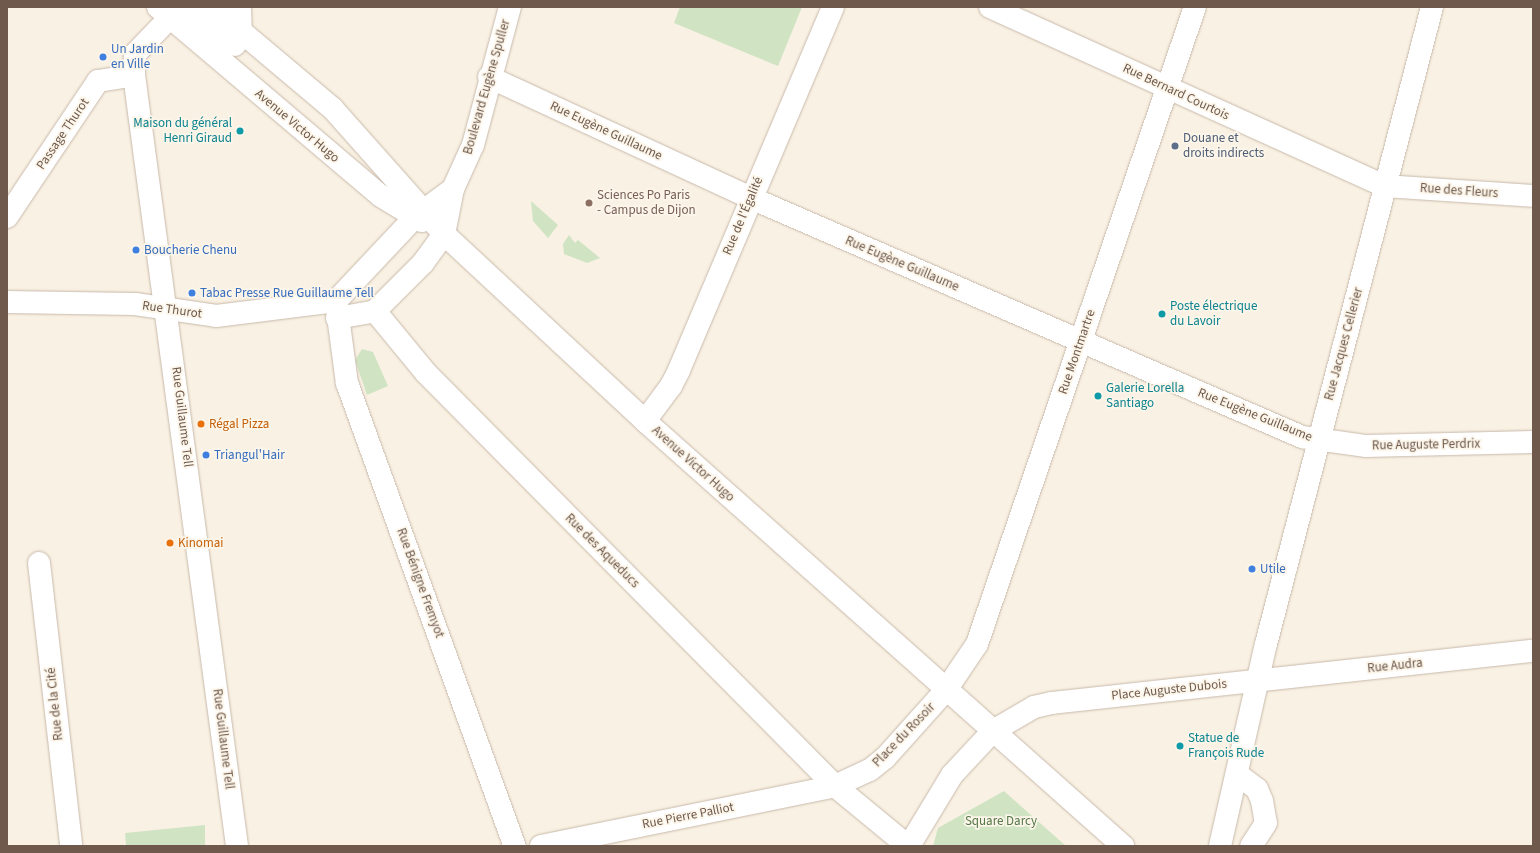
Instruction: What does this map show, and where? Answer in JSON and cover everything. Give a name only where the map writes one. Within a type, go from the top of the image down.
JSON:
[{"type":"street","name":"Avenue Victor Hugo","points":[[212,7],[333,109],[419,214],[444,234],[645,420],[992,731],[1123,846]]},
{"type":"street","points":[[240,7],[241,32]]},
{"type":"street","name":"Boulevard Eugène Spuller","points":[[444,234],[452,189],[472,145],[489,77],[510,7]]},
{"type":"street","name":"Rue de l'Égalité","points":[[645,420],[672,386],[833,7]]},
{"type":"street","name":"Rue Bernard Courtois","points":[[990,7],[1384,186]]},
{"type":"street","name":"Rue Montmartre","points":[[946,690],[977,644],[1166,88],[1195,7]]},
{"type":"street","name":"Rue Jacques Cellerier","points":[[1256,681],[1384,186],[1432,7]]},
{"type":"street","name":"Avenue Victor Hugo","points":[[172,9],[381,196],[419,214]]},
{"type":"street","points":[[172,9],[373,156]]},
{"type":"street","name":"Rue Guillaume Tell","points":[[172,9],[135,54],[134,75],[168,311],[237,846]]},
{"type":"street","name":"Passage Thurot","points":[[7,217],[98,81],[134,75]]},
{"type":"street","name":"Rue Eugène Guillaume","points":[[489,77],[751,198],[1302,437],[1319,440]]},
{"type":"street","name":"Rue des Fleurs","points":[[1384,186],[1533,196]]},
{"type":"street","name":"Boulevard Eugène Spuller","points":[[419,214],[452,189]]},
{"type":"street","points":[[336,310],[419,214]]},
{"type":"street","points":[[375,311],[423,263],[444,234]]},
{"type":"street","name":"Rue Thurot","points":[[7,302],[135,304],[168,311],[216,316],[336,310],[375,311]]},
{"type":"street","name":"Rue Bénigne Fremyot","points":[[336,310],[347,383],[515,846]]},
{"type":"street","name":"Rue des Aqueducs","points":[[375,311],[426,373],[835,786]]},
{"type":"street","name":"Rue Auguste Perdrix","points":[[1319,440],[1366,446],[1533,442]]},
{"type":"street","name":"Rue de la Cité","points":[[39,563],[71,846]]},
{"type":"street","name":"Rue Audra","points":[[1256,681],[1533,651]]},
{"type":"street","points":[[1220,846],[1237,774],[1256,681]]},
{"type":"street","name":"Place Auguste Dubois","points":[[992,731],[1034,707],[1052,703],[1256,681]]},
{"type":"street","name":"Place du Rosoir","points":[[835,786],[870,770],[885,758],[946,690]]},
{"type":"street","points":[[835,786],[908,846],[952,775],[992,731]]},
{"type":"street","points":[[1237,774],[1257,789],[1262,800],[1266,823],[1252,846]]},
{"type":"street","name":"Rue Pierre Palliot","points":[[541,846],[835,786]]},
{"type":"green space","points":[[680,7],[802,7],[778,66],[674,23]]},
{"type":"green space","points":[[531,201],[558,225],[548,238],[533,221]]},
{"type":"green space","points":[[569,235],[575,243],[578,240],[600,258],[587,263],[564,254],[563,244]]},
{"type":"green space","points":[[362,349],[373,352],[388,386],[367,395],[355,360]]},
{"type":"green space","name":"Square Darcy","points":[[1004,791],[1066,846],[933,846],[938,828]]},
{"type":"green space","points":[[205,825],[205,846],[126,846],[125,833]]},
{"type":"place","name":"Un Jardin en Ville","points":[[103,57]]},
{"type":"place","name":"Maison du général Henri Giraud","points":[[240,131]]},
{"type":"place","name":"Douane et droits indirects","points":[[1175,146]]},
{"type":"place","name":"Sciences Po Paris - Campus de Dijon","points":[[589,203]]},
{"type":"place","name":"Boucherie Chenu","points":[[136,250]]},
{"type":"place","name":"Tabac Presse Rue Guillaume Tell","points":[[192,293]]},
{"type":"place","name":"Poste électrique du Lavoir","points":[[1162,314]]},
{"type":"place","name":"Galerie Lorella Santiago","points":[[1098,396]]},
{"type":"place","name":"Régal Pizza","points":[[201,424]]},
{"type":"place","name":"Triangul'Hair","points":[[206,455]]},
{"type":"place","name":"Kinomai","points":[[170,543]]},
{"type":"place","name":"Utile","points":[[1252,569]]},
{"type":"place","name":"Statue de François Rude","points":[[1180,746]]}]
